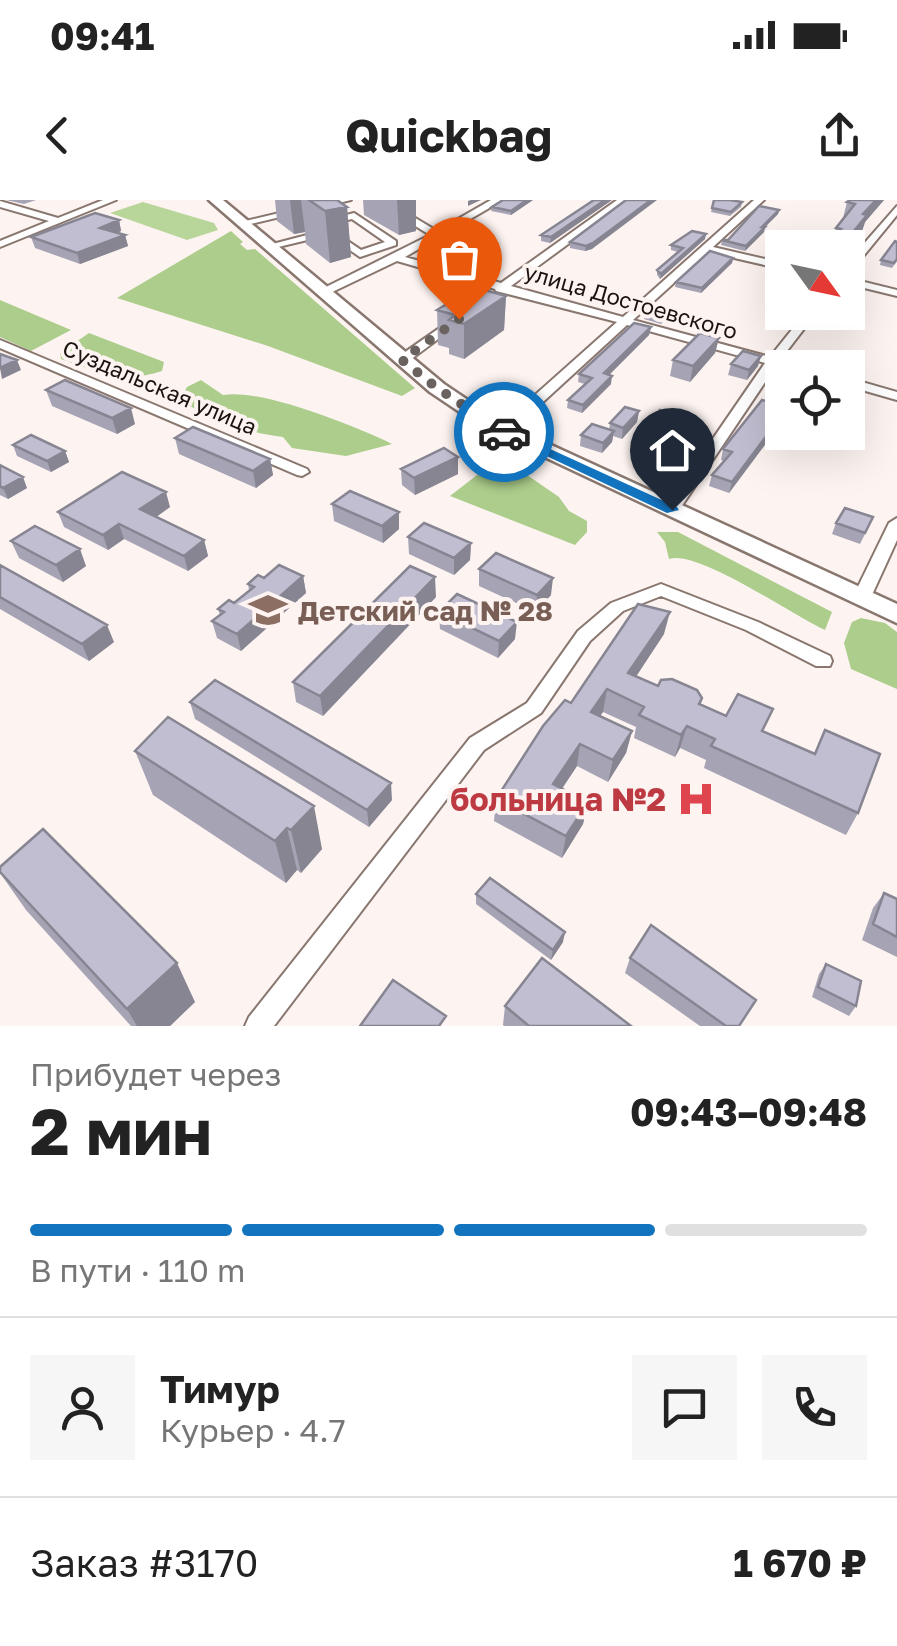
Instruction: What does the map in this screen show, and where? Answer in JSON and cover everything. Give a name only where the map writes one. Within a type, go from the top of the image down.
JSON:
[{"type":"main road","points":[[214,200],[437,388],[503,431],[897,614]]},
{"type":"street","points":[[0,244],[112,200]]},
{"type":"street","points":[[242,223],[346,200]]},
{"type":"street","points":[[324,292],[498,200]]},
{"type":"street","points":[[489,297],[623,200]]},
{"type":"street","points":[[503,431],[760,200]]},
{"type":"street","points":[[330,232],[318,224],[354,216],[380,201],[436,234]]},
{"type":"street","points":[[0,204],[54,220]]},
{"type":"street","points":[[865,248],[897,210]]},
{"type":"street","points":[[354,216],[392,243],[396,253]]},
{"type":"street","points":[[270,246],[330,232]]},
{"type":"street","name":"улица Достоевского","points":[[330,232],[360,254],[396,253],[765,359]]},
{"type":"street","points":[[705,248],[765,262]]},
{"type":"street","points":[[865,285],[897,293]]},
{"type":"street","points":[[402,360],[459,319]]},
{"type":"street","points":[[782,350],[798,330]]},
{"type":"street","name":"Суздальская улица","points":[[0,344],[302,472]]},
{"type":"street","points":[[672,510],[765,373]]},
{"type":"street","points":[[865,387],[897,396]]},
{"type":"street","points":[[862,597],[897,523]]},
{"type":"street","points":[[258,1026],[476,744],[534,708],[584,636],[617,606],[661,590],[752,626],[823,661]]},
{"type":"green space","points":[[143,202],[214,223],[218,230],[187,240],[110,213]]},
{"type":"green space","points":[[231,231],[247,250],[255,249],[415,388],[402,396],[268,346],[117,298]]},
{"type":"green space","points":[[0,300],[71,330],[31,351],[0,337]]},
{"type":"green space","points":[[89,333],[164,362],[162,371],[123,376],[61,359],[60,353]]},
{"type":"green space","points":[[201,380],[223,395],[239,394],[283,403],[392,444],[346,456],[292,448],[283,437],[229,424],[180,399],[187,387]]},
{"type":"green space","points":[[511,464],[587,521],[587,532],[575,545],[450,496],[486,468]]},
{"type":"green space","points":[[657,532],[678,532],[832,612],[825,630],[722,573],[701,564],[669,559],[665,542]]},
{"type":"green space","points":[[861,618],[885,623],[897,632],[897,689],[851,669],[844,643],[852,622]]},
{"type":"building","points":[[309,200],[337,200],[347,207],[325,211]]},
{"type":"building","points":[[503,200],[527,200],[511,211],[492,207]]},
{"type":"building","points":[[594,200],[605,200],[551,237],[541,235]]},
{"type":"building","points":[[626,200],[651,200],[593,243],[586,246],[570,242]]},
{"type":"building","points":[[714,200],[742,202],[731,212],[712,208]]},
{"type":"building","points":[[876,200],[855,230],[840,230],[836,228],[855,204],[847,202]]},
{"type":"building","points":[[759,206],[779,210],[746,246],[722,240],[728,240]]},
{"type":"building","points":[[95,213],[119,220],[100,228],[125,235],[77,253],[31,237]]},
{"type":"building","points":[[692,231],[706,234],[661,274],[657,270],[683,248],[671,245]]},
{"type":"building","points":[[895,241],[897,259],[894,263],[881,260]]},
{"type":"building","points":[[710,251],[733,258],[702,288],[676,282]]},
{"type":"building","points":[[474,287],[506,296],[464,324],[449,320],[455,315],[437,310]]},
{"type":"building","points":[[654,306],[671,311],[662,319],[645,314]]},
{"type":"building","points":[[634,323],[651,327],[604,373],[612,376],[583,405],[568,400],[592,378],[579,374]]},
{"type":"building","points":[[700,333],[719,338],[693,366],[673,360]]},
{"type":"building","points":[[743,351],[761,356],[749,370],[731,364]]},
{"type":"building","points":[[0,354],[17,360],[0,368]]},
{"type":"building","points":[[65,380],[131,408],[112,418],[46,390]]},
{"type":"building","points":[[498,390],[515,396],[504,405],[487,399]]},
{"type":"building","points":[[765,401],[765,438],[732,482],[712,475],[732,452],[723,449]]},
{"type":"building","points":[[625,407],[639,411],[623,428],[610,423]]},
{"type":"building","points":[[660,410],[692,419],[681,433],[649,423]]},
{"type":"building","points":[[592,424],[614,431],[603,443],[581,435]]},
{"type":"building","points":[[193,427],[270,459],[253,471],[175,438]]},
{"type":"building","points":[[31,435],[65,451],[47,461],[13,445]]},
{"type":"building","points":[[444,448],[458,457],[414,478],[401,469]]},
{"type":"building","points":[[0,465],[23,477],[3,488]]},
{"type":"building","points":[[122,472],[166,492],[140,509],[204,540],[184,556],[119,524],[103,535],[58,512]]},
{"type":"building","points":[[350,491],[399,512],[382,526],[332,504]]},
{"type":"building","points":[[845,508],[873,517],[865,533],[836,523]]},
{"type":"building","points":[[424,523],[471,543],[454,558],[408,537]]},
{"type":"building","points":[[35,526],[80,549],[56,565],[11,541]]},
{"type":"building","points":[[496,553],[553,578],[537,595],[479,569]]},
{"type":"building","points":[[0,565],[107,625],[82,644],[0,597]]},
{"type":"building","points":[[279,565],[303,576],[237,634],[212,621],[224,612],[218,609],[229,600],[234,603],[254,587],[248,584],[258,575],[264,578]]},
{"type":"building","points":[[410,566],[435,577],[320,696],[293,682]]},
{"type":"building","points":[[457,594],[517,622],[499,641],[439,612]]},
{"type":"building","points":[[638,604],[670,612],[628,673],[658,686],[661,680],[672,679],[697,690],[702,698],[699,704],[726,716],[738,694],[773,709],[762,731],[815,754],[825,730],[880,754],[858,813],[711,746],[715,739],[687,726],[681,735],[639,715],[644,707],[607,689],[591,712],[632,731],[613,760],[580,744],[553,784],[588,802],[566,836],[496,799],[543,726],[565,700],[571,703]]},
{"type":"building","points":[[215,680],[391,783],[367,810],[190,702]]},
{"type":"building","points":[[168,717],[314,806],[275,841],[135,751]]},
{"type":"building","points":[[43,829],[177,963],[127,1009],[0,872],[0,867]]},
{"type":"building","points":[[490,878],[565,932],[553,950],[476,894]]},
{"type":"building","points":[[884,893],[897,899],[897,937],[873,924]]},
{"type":"building","points":[[651,925],[756,1000],[739,1026],[726,1026],[630,958]]},
{"type":"building","points":[[542,958],[631,1026],[529,1026],[505,1006]]},
{"type":"building","points":[[826,964],[861,981],[856,1006],[818,987]]},
{"type":"building","points":[[393,980],[446,1016],[439,1026],[360,1026]]},
{"type":"way so far","points":[[459,319],[402,360],[504,432]]},
{"type":"place","name":"Детский сад № 28","points":[[268,610]]},
{"type":"place","name":"больница №2","points":[[696,799]]},
{"type":"route","points":[[504,432],[672,510]]}]
